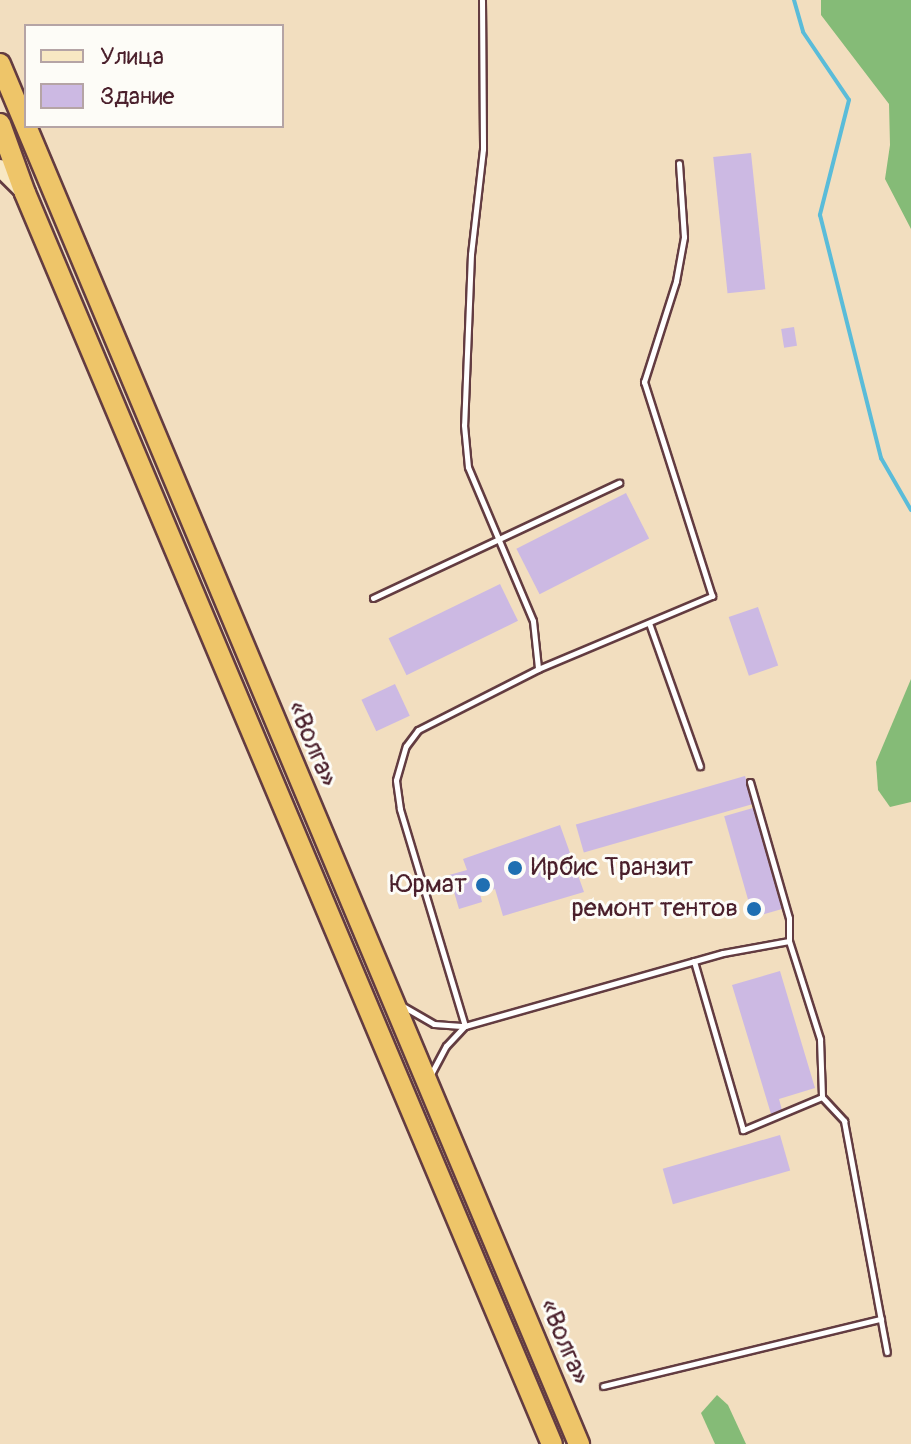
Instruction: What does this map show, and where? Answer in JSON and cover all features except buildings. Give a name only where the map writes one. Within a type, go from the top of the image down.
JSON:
[{"type":"highway","name":"«Волга»","points":[[0,64],[24,122]]},
{"type":"highway","name":"«Волга»","points":[[0,124],[25,193],[552,1444]]},
{"type":"highway","name":"«Волга»","points":[[27,128],[425,1084],[579,1444]]},
{"type":"street","points":[[0,168],[25,193]]},
{"type":"lane","points":[[482,0],[483,149],[471,254],[464,425],[468,467],[533,621],[538,669]]},
{"type":"lane","points":[[465,1026],[400,809],[396,780],[399,761],[418,730],[538,669],[712,596],[644,382],[676,281],[684,237],[679,163]]},
{"type":"lane","points":[[373,598],[619,483]]},
{"type":"lane","points":[[649,623],[700,766]]},
{"type":"lane","points":[[750,782],[789,918],[789,941],[820,1039],[822,1097],[844,1121],[887,1352]]},
{"type":"lane","points":[[390,999],[434,1024],[465,1026],[694,961],[789,941]]},
{"type":"lane","points":[[694,961],[743,1130],[822,1097]]},
{"type":"lane","points":[[425,1084],[446,1046],[465,1026]]},
{"type":"lane","points":[[603,1386],[881,1319]]},
{"type":"green space","points":[[821,0],[911,0],[911,229],[885,179],[890,145],[889,104],[821,15]]},
{"type":"green space","points":[[911,679],[911,802],[890,807],[878,790],[876,762]]},
{"type":"green space","points":[[717,1395],[728,1405],[746,1444],[715,1444],[701,1413]]},
{"type":"waterway","points":[[794,0],[803,32],[849,100],[820,215],[881,458],[911,510]]},
{"type":"place","name":"Ирбис Транзит","points":[[515,868]]},
{"type":"place","name":"Юрмат","points":[[483,885]]},
{"type":"place","name":"ремонт тентов","points":[[754,909]]}]
